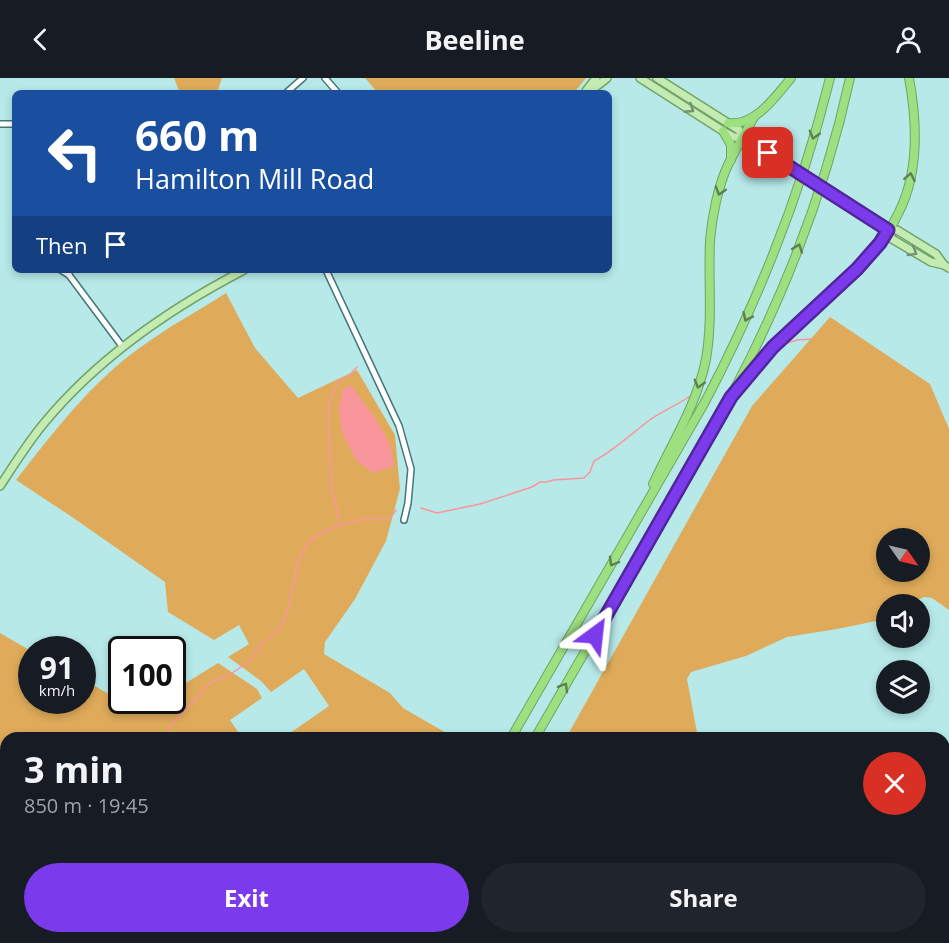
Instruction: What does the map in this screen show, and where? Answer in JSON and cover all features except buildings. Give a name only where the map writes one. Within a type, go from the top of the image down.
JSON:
[{"type":"highway","points":[[728,123],[744,123],[754,117],[791,78]]},
{"type":"highway","points":[[515,732],[732,351],[777,247],[799,185],[830,78]]},
{"type":"highway","points":[[538,732],[731,397],[763,332],[805,230],[824,175],[850,78]]},
{"type":"highway","points":[[731,397],[773,347],[857,269],[880,243],[899,214],[904,201],[915,140],[909,78]]},
{"type":"highway","points":[[630,532],[686,420],[701,377],[710,324],[710,240],[714,208],[727,167],[754,117]]},
{"type":"highway","points":[[723,130],[731,145],[731,160]]},
{"type":"main road","points":[[590,90],[607,78]]},
{"type":"main road","points":[[640,78],[734,137],[743,138],[838,197],[888,230],[892,239],[931,262],[946,267]]},
{"type":"main road","points":[[657,78],[739,130],[743,138]]},
{"type":"main road","points":[[0,486],[43,424],[72,392],[122,346],[162,317],[239,273]]},
{"type":"street","points":[[289,90],[303,78]]},
{"type":"street","points":[[325,78],[335,90]]},
{"type":"street","points":[[69,273],[122,346]]},
{"type":"street","points":[[327,273],[399,426],[411,469],[404,520]]},
{"type":"shaded area","points":[[174,78],[222,78],[218,90],[179,90]]},
{"type":"shaded area","points":[[365,78],[586,78],[576,90],[375,90]]},
{"type":"shaded area","points":[[226,293],[255,348],[298,398],[357,370],[395,435],[400,489],[386,541],[355,599],[325,642],[324,654],[390,693],[403,708],[445,732],[292,732],[329,706],[304,669],[271,692],[261,681],[228,657],[249,644],[239,625],[214,640],[168,612],[165,582],[16,480],[89,392],[123,361],[172,326]]},
{"type":"shaded area","points":[[830,317],[930,384],[949,429],[949,610],[930,598],[930,594],[876,594],[876,621],[787,637],[746,656],[691,672],[687,679],[697,732],[569,732],[752,406]]},
{"type":"shaded area","points":[[351,385],[379,424],[391,447],[394,466],[373,473],[356,460],[342,432],[339,408],[343,389]]},
{"type":"shaded area","points":[[0,633],[18,643],[18,714],[96,714],[96,687],[108,694],[108,714],[186,714],[186,683],[218,663],[257,689],[262,698],[230,720],[238,732],[0,732]]},
{"type":"waterway","points":[[787,343],[811,339]]},
{"type":"waterway","points":[[340,524],[332,491],[329,403],[339,380],[348,377],[357,367]]},
{"type":"waterway","points":[[421,508],[437,513],[480,504],[532,487],[540,482],[584,478],[590,472],[594,461],[651,419],[692,395]]},
{"type":"waterway","points":[[166,732],[211,682],[229,675],[250,661],[261,644],[282,626],[302,552],[311,540],[341,525],[366,519],[390,518],[396,510]]},
{"type":"route","points":[[595,635],[731,397],[773,347],[857,269],[880,243],[888,230],[768,153]]}]
